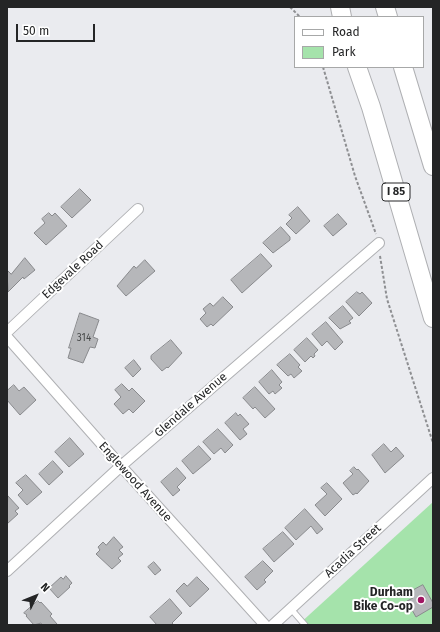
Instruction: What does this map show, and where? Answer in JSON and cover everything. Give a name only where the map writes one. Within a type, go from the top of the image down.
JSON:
[{"type":"highway","name":"I 85","points":[[357,68],[371,107],[433,318]]},
{"type":"highway","points":[[403,68],[433,166]]},
{"type":"street","name":"Edgevale Road","points":[[7,332],[138,209]]},
{"type":"street","name":"Glendale Avenue","points":[[7,571],[121,466],[379,243]]},
{"type":"street","name":"Englewood Avenue","points":[[7,337],[265,625]]},
{"type":"street","name":"Acadia Street","points":[[273,625],[433,478]]},
{"type":"lane","points":[[291,609],[305,625]]},
{"type":"path","points":[[290,7],[299,16]]},
{"type":"green space","points":[[433,502],[433,625],[298,625]]},
{"type":"building","points":[[80,189],[91,200],[72,218],[61,207]]},
{"type":"building","points":[[298,207],[310,221],[296,234],[286,224],[292,218],[289,215]]},
{"type":"building","points":[[49,213],[52,216],[55,213],[67,226],[46,245],[34,233],[45,223],[42,219]]},
{"type":"building","points":[[338,214],[347,224],[333,236],[324,226]]},
{"type":"building","points":[[281,227],[290,237],[290,240],[273,253],[263,243]]},
{"type":"building","points":[[261,254],[272,266],[242,293],[231,280]]},
{"type":"building","points":[[25,258],[35,270],[24,279],[23,277],[8,292],[7,270],[11,274]]},
{"type":"building","points":[[145,260],[155,271],[126,296],[117,286],[134,266],[136,268]]},
{"type":"building","points":[[357,292],[360,294],[362,292],[372,303],[359,316],[346,302]]},
{"type":"building","points":[[223,297],[233,307],[213,326],[211,324],[207,327],[200,319],[206,313],[203,309],[210,303],[213,306]]},
{"type":"building","points":[[343,306],[353,318],[349,321],[351,323],[340,329],[329,318]]},
{"type":"building","points":[[80,313],[99,320],[93,337],[98,339],[95,348],[90,347],[83,363],[68,358],[71,348],[69,348]]},
{"type":"building","points":[[326,322],[343,342],[335,350],[327,341],[322,346],[312,334]]},
{"type":"building","points":[[307,338],[318,350],[314,354],[315,356],[313,358],[311,356],[305,362],[294,350]]},
{"type":"building","points":[[171,340],[182,353],[168,368],[167,367],[162,371],[151,359],[151,356]]},
{"type":"building","points":[[290,354],[300,365],[298,367],[302,371],[294,378],[291,374],[288,376],[277,365]]},
{"type":"building","points":[[134,360],[141,369],[133,377],[125,368]]},
{"type":"building","points":[[272,370],[282,382],[279,385],[282,388],[275,394],[273,391],[269,394],[259,382]]},
{"type":"building","points":[[122,384],[129,391],[132,388],[145,401],[133,413],[129,409],[123,414],[114,404],[121,397],[115,390]]},
{"type":"building","points":[[14,385],[19,391],[24,387],[36,400],[20,415],[7,400],[7,391]]},
{"type":"building","points":[[255,387],[275,409],[265,418],[255,407],[253,409],[243,398]]},
{"type":"building","points":[[236,413],[238,416],[240,414],[249,424],[243,429],[247,434],[240,440],[225,423]]},
{"type":"building","points":[[218,429],[233,445],[225,453],[221,448],[214,454],[203,442]]},
{"type":"building","points":[[70,438],[84,454],[69,467],[55,452]]},
{"type":"building","points":[[384,444],[391,452],[396,447],[404,456],[385,473],[372,455]]},
{"type":"building","points":[[199,446],[211,459],[193,474],[182,461]]},
{"type":"building","points":[[53,461],[63,472],[49,485],[39,474]]},
{"type":"building","points":[[354,467],[357,470],[358,469],[369,481],[357,494],[356,493],[353,495],[343,483],[353,474],[350,471]]},
{"type":"building","points":[[177,468],[186,478],[177,487],[180,490],[173,496],[161,482]]},
{"type":"building","points":[[26,475],[42,492],[27,505],[18,495],[23,490],[16,483]]},
{"type":"building","points":[[327,483],[342,499],[325,516],[315,505],[327,494],[321,488]]},
{"type":"building","points":[[8,496],[19,508],[15,511],[18,514],[7,524]]},
{"type":"building","points":[[305,509],[323,529],[317,534],[311,526],[296,540],[285,528]]},
{"type":"building","points":[[283,532],[294,544],[274,562],[263,549]]},
{"type":"building","points":[[114,537],[123,547],[119,550],[123,554],[118,558],[121,561],[112,569],[96,554],[100,550],[98,547],[103,542],[106,545]]},
{"type":"building","points":[[263,561],[273,571],[264,580],[266,582],[257,590],[245,577]]},
{"type":"building","points":[[154,562],[161,570],[155,575],[148,567]]},
{"type":"building","points":[[66,576],[72,583],[69,586],[70,587],[58,598],[49,588],[61,577],[63,579]]},
{"type":"building","points":[[197,577],[209,589],[190,607],[176,591],[184,583],[187,586]]},
{"type":"building","name":"Durham Bike Co-op","points":[[423,585],[433,603],[433,607],[416,617],[407,601],[413,598],[410,592]]},
{"type":"building","points":[[170,599],[182,613],[172,623],[174,625],[157,625],[150,617]]},
{"type":"building","points":[[38,601],[40,603],[41,602],[52,614],[50,616],[57,624],[56,625],[42,625],[41,623],[34,625],[26,616],[27,615],[24,613]]},
{"type":"place","name":"Durham Bike Co-op","points":[[421,600]]}]
